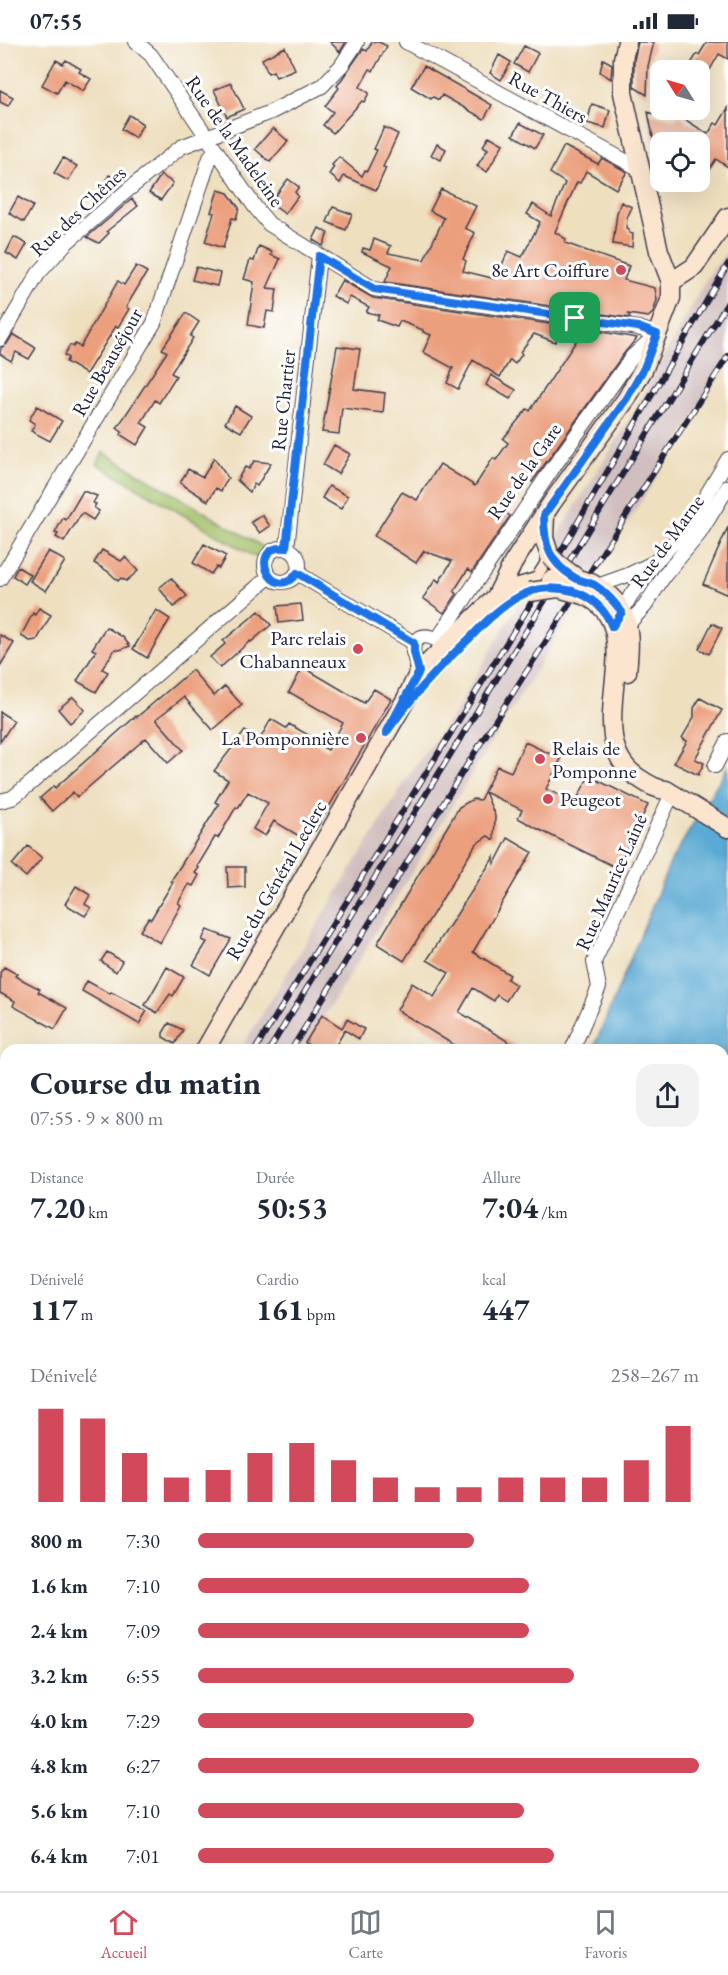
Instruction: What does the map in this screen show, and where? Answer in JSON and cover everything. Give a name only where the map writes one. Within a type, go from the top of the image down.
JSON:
[{"type":"main road","points":[[627,42],[623,59],[624,93],[658,251],[670,282],[694,267],[728,217]]},
{"type":"main road","name":"Rue de la Gare","points":[[517,590],[513,563],[627,398],[644,368],[671,298],[670,282]]},
{"type":"main road","points":[[517,590],[549,565],[550,556],[544,538],[544,515]]},
{"type":"main road","points":[[550,556],[587,586],[598,605],[621,621],[630,643],[624,713],[626,738],[634,757],[661,781],[669,792],[728,828]]},
{"type":"main road","points":[[517,590],[587,586]]},
{"type":"main road","name":"Rue du Général Leclerc","points":[[208,1044],[386,733],[409,701],[430,659],[517,590]]},
{"type":"street","name":"Rue de la Madeleine","points":[[136,42],[151,55],[269,224],[374,289],[638,327],[657,334]]},
{"type":"street","name":"Rue des Chênes","points":[[0,339],[33,282],[65,244],[129,189],[181,147],[271,112],[322,86],[341,66],[357,42]]},
{"type":"street","name":"Rue Thiers","points":[[406,42],[640,169]]},
{"type":"street","name":"Rue Beauséjour","points":[[0,579],[154,323],[178,249],[215,149]]},
{"type":"street","name":"Rue Chartier","points":[[286,548],[319,256]]},
{"type":"street","name":"Rue de la Gare","points":[[430,659],[552,469],[632,357],[657,334]]},
{"type":"street","name":"Rue de Marne","points":[[621,621],[631,595],[657,560],[692,521],[728,459]]},
{"type":"street","name":"Rue de Marne","points":[[621,621],[645,606],[675,563],[699,534],[728,487]]},
{"type":"street","points":[[275,549],[292,550],[299,561],[297,573],[294,578],[284,582],[269,577],[265,563],[267,556],[275,549]]},
{"type":"street","name":"Rue de Marne","points":[[587,586],[628,575],[657,560]]},
{"type":"street","points":[[297,573],[414,643]]},
{"type":"street","points":[[0,801],[12,798],[31,783],[269,577]]},
{"type":"street","points":[[429,636],[430,659],[414,652],[414,643],[420,637],[429,636]]},
{"type":"street","points":[[715,766],[728,741]]},
{"type":"street","name":"Rue Maurice Lainé","points":[[575,1044],[599,987],[594,962],[669,792]]},
{"type":"shaded area","points":[[728,250],[728,362],[485,752],[308,1044],[244,1044],[415,766],[455,712],[576,505],[633,414],[708,276]]},
{"type":"green space","points":[[103,452],[265,548],[258,559],[97,464]]},
{"type":"water","points":[[728,766],[728,1044],[595,1044],[670,863]]},
{"type":"building","points":[[330,42],[346,42],[340,52]]},
{"type":"building","points":[[372,42],[379,42],[387,46],[373,71],[370,69],[360,87],[369,93],[364,102],[362,101],[333,133],[323,125],[333,112],[325,106],[363,49],[367,51]]},
{"type":"building","points":[[638,42],[654,42],[648,66],[647,95],[634,87],[634,60]]},
{"type":"building","points":[[707,42],[728,42],[728,59],[719,54],[710,70],[710,60],[693,60],[697,54],[699,55]]},
{"type":"building","points":[[524,46],[538,53],[528,72],[514,64]]},
{"type":"building","points":[[285,47],[295,69],[276,77],[273,71],[268,73],[262,59]]},
{"type":"building","points":[[499,55],[511,62],[501,80],[490,73]]},
{"type":"building","points":[[603,59],[612,64],[611,79],[600,72]]},
{"type":"building","points":[[56,60],[63,64],[66,60],[81,69],[79,72],[91,79],[83,91],[65,80],[57,93],[42,85]]},
{"type":"building","points":[[424,66],[492,105],[484,119],[442,95],[439,100],[433,97],[431,99],[411,87]]},
{"type":"building","points":[[231,83],[244,109],[227,117],[214,90]]},
{"type":"building","points":[[0,90],[13,97],[8,106],[0,102]]},
{"type":"building","points":[[592,104],[610,110],[605,128],[587,123]]},
{"type":"building","points":[[728,108],[728,167],[716,159],[710,168],[709,132],[715,123],[718,125]]},
{"type":"building","points":[[648,112],[650,113],[650,120],[686,120],[705,132],[652,132]]},
{"type":"building","points":[[129,115],[143,124],[135,138],[121,129]]},
{"type":"building","points":[[520,123],[543,135],[535,148],[513,135]]},
{"type":"building","points":[[384,127],[398,134],[383,167],[386,168],[376,190],[344,176],[340,183],[329,174],[334,167],[332,165],[339,157],[362,176],[365,170],[367,171],[377,150],[374,149]]},
{"type":"building","points":[[273,128],[288,141],[270,162],[255,149]]},
{"type":"building","points":[[489,136],[503,144],[487,172],[477,166],[488,149],[483,146]]},
{"type":"building","points":[[437,144],[446,149],[441,160],[431,155]]},
{"type":"building","points":[[564,146],[598,164],[602,158],[627,172],[616,189],[586,171],[580,183],[577,182],[555,232],[566,239],[565,243],[629,266],[624,280],[655,288],[657,300],[653,313],[648,317],[628,314],[630,318],[595,313],[597,310],[571,307],[571,309],[385,282],[392,266],[362,252],[363,248],[370,250],[374,239],[391,246],[388,253],[424,260],[444,218],[430,211],[441,189],[476,206],[465,228],[475,233],[463,259],[466,261],[463,271],[496,279],[508,251],[522,257],[540,222],[527,214],[533,204],[551,216],[565,183],[550,173]]},
{"type":"building","points":[[63,158],[77,166],[68,181],[54,173]]},
{"type":"building","points":[[109,175],[122,182],[113,190],[104,185]]},
{"type":"building","points":[[161,175],[173,183],[161,200],[149,193]]},
{"type":"building","points":[[288,179],[299,187],[295,192],[298,196],[285,214],[270,203]]},
{"type":"building","points":[[218,190],[228,193],[239,208],[236,219],[232,218],[223,248],[205,242]]},
{"type":"building","points":[[18,197],[33,206],[24,222],[9,213]]},
{"type":"building","points":[[132,199],[138,206],[107,231],[109,233],[99,243],[87,237]]},
{"type":"building","points":[[621,202],[632,207],[627,218],[626,229],[633,234],[632,247],[613,244],[617,213]]},
{"type":"building","points":[[333,207],[352,214],[346,230],[327,222]]},
{"type":"building","points":[[319,228],[328,233],[323,246],[313,240]]},
{"type":"building","points":[[14,237],[27,244],[18,260],[6,253]]},
{"type":"building","points":[[259,246],[280,259],[267,288],[277,289],[274,312],[267,311],[264,328],[248,325],[254,282],[244,279],[250,260],[254,261]]},
{"type":"building","points":[[136,266],[147,272],[126,307],[129,309],[86,374],[66,362],[68,358],[64,355],[70,345],[73,347],[75,344],[80,347],[118,281],[124,285]]},
{"type":"building","points":[[196,267],[220,273],[217,286],[192,280]]},
{"type":"building","points":[[342,280],[373,298],[563,326],[555,342],[534,334],[520,352],[522,354],[515,364],[510,360],[500,377],[473,360],[458,389],[447,383],[453,368],[423,352],[431,335],[400,321],[397,327],[377,320],[379,315],[366,312],[369,307],[350,297],[346,304],[333,296]]},
{"type":"building","points":[[186,313],[199,322],[190,336],[193,338],[171,373],[176,376],[159,403],[155,400],[141,423],[148,427],[137,445],[121,435],[122,432],[117,428],[167,352],[162,349]]},
{"type":"building","points":[[584,329],[637,338],[532,482],[524,477],[503,511],[510,516],[472,572],[468,569],[454,591],[457,594],[444,613],[423,598],[436,579],[439,582],[452,561],[424,551],[416,563],[374,536],[402,492],[417,500],[440,464],[475,486],[493,458],[496,460],[508,443],[503,439],[527,409],[530,411]]},
{"type":"building","points":[[13,334],[36,348],[29,359],[16,352],[11,361],[0,354],[1,348],[7,344]]},
{"type":"building","points":[[337,346],[360,349],[354,389],[385,393],[383,413],[342,408],[339,434],[322,432]]},
{"type":"building","points":[[491,375],[516,390],[510,399],[486,385]]},
{"type":"building","points":[[37,406],[62,421],[50,441],[31,431],[35,424],[29,420]]},
{"type":"building","points":[[235,406],[251,416],[241,432],[225,423]]},
{"type":"building","points":[[334,445],[350,454],[338,474],[323,465]]},
{"type":"building","points":[[214,458],[228,478],[221,491],[216,488],[208,501],[180,483],[188,469],[203,477]]},
{"type":"building","points":[[254,461],[271,463],[257,486],[254,484],[250,492],[237,480],[245,467],[249,469]]},
{"type":"building","points":[[329,486],[348,496],[341,509],[322,498]]},
{"type":"building","points":[[83,491],[97,496],[93,503],[96,504],[94,508],[99,511],[93,520],[82,513],[64,542],[56,537],[58,534],[55,533],[63,518],[66,520]]},
{"type":"building","points":[[262,515],[270,526],[260,533],[251,522]]},
{"type":"building","points":[[728,527],[728,595],[703,584]]},
{"type":"building","points":[[204,544],[226,556],[219,568],[216,567],[211,574],[193,563]]},
{"type":"building","points":[[102,550],[121,561],[125,557],[138,571],[126,581],[121,578],[118,581],[94,563]]},
{"type":"building","points":[[48,551],[65,561],[46,591],[30,581]]},
{"type":"building","points":[[18,567],[31,575],[25,584],[13,576]]},
{"type":"building","points":[[171,578],[187,596],[174,607],[159,588]]},
{"type":"building","points":[[301,604],[303,620],[279,623],[277,606]]},
{"type":"building","points":[[39,608],[51,615],[37,640],[30,641],[21,636],[33,613],[35,615]]},
{"type":"building","points":[[156,610],[170,619],[147,658],[133,649]]},
{"type":"building","points":[[259,611],[271,625],[220,668],[210,657],[225,644],[223,641]]},
{"type":"building","points":[[712,623],[722,628],[709,654],[699,649]]},
{"type":"building","points":[[106,627],[123,637],[130,646],[120,650],[115,649],[102,669],[108,672],[96,692],[77,681],[96,651],[92,649]]},
{"type":"building","points":[[0,635],[14,643],[0,666]]},
{"type":"building","points":[[303,667],[364,703],[374,689],[391,699],[315,831],[306,826],[299,836],[274,821],[265,836],[253,829],[268,803],[248,792],[238,808],[236,807],[218,838],[215,837],[197,867],[199,868],[195,873],[199,875],[193,886],[189,884],[178,903],[181,905],[160,943],[140,931],[148,918],[151,919],[173,882],[171,881],[219,804],[215,802],[228,780],[214,771],[245,731],[259,741],[271,719],[286,728],[289,724],[310,736],[308,739],[328,750],[343,723],[289,692]]},
{"type":"building","points":[[192,670],[214,696],[225,686],[242,705],[213,730],[184,697],[156,719],[183,750],[168,763],[146,738],[77,797],[73,792],[52,811],[40,798],[54,786],[55,788]]},
{"type":"building","points":[[73,697],[85,710],[70,723],[58,709]]},
{"type":"building","points":[[700,698],[722,710],[695,759],[704,763],[698,775],[674,763],[687,741],[682,738],[694,717],[694,708]]},
{"type":"building","points":[[0,712],[14,721],[0,742]]},
{"type":"building","points":[[525,742],[561,759],[546,789],[575,803],[589,776],[648,805],[617,868],[518,818],[522,810],[485,792],[495,816],[494,840],[488,836],[476,844],[404,961],[377,944],[459,807],[473,799],[480,800],[497,766],[511,772]]},
{"type":"building","points":[[508,838],[532,852],[473,952],[510,975],[507,979],[516,985],[506,1001],[497,995],[494,1001],[473,988],[459,1012],[512,1044],[452,1044],[397,1010],[412,983],[434,997],[449,973],[427,960],[494,857],[494,865]]},
{"type":"building","points":[[28,846],[42,858],[26,877],[12,865]]},
{"type":"building","points":[[227,867],[245,867],[245,887],[228,888]]},
{"type":"building","points":[[76,886],[90,895],[85,904],[91,908],[85,916],[65,904]]},
{"type":"building","points":[[207,930],[231,939],[210,975],[193,965],[207,942],[202,940]]},
{"type":"building","points":[[107,952],[122,961],[116,972],[101,961]]},
{"type":"building","points":[[4,967],[17,974],[15,976],[40,989],[38,992],[67,1008],[55,1029],[13,1006],[15,1001],[0,993],[0,973]]},
{"type":"building","points":[[167,967],[184,977],[173,996],[170,994],[157,1013],[145,1005]]},
{"type":"building","points":[[87,981],[147,1011],[139,1024],[82,991]]},
{"type":"building","points":[[322,1015],[342,1028],[347,1019],[364,1029],[359,1039],[345,1030],[337,1044],[305,1043]]},
{"type":"building","points":[[169,1023],[183,1030],[175,1044],[163,1037]]},
{"type":"railway","points":[[259,1044],[528,608],[728,264]]},
{"type":"railway","points":[[273,1044],[728,302]]},
{"type":"railway","points":[[295,1044],[470,760],[728,356]]},
{"type":"place","name":"8e Art Coiffure","points":[[621,270]]},
{"type":"place","name":"Parc relais Chabanneaux","points":[[358,649]]},
{"type":"place","name":"La Pomponnière","points":[[361,738]]},
{"type":"place","name":"Relais de Pomponne","points":[[540,759]]},
{"type":"place","name":"Peugeot","points":[[548,799]]},
{"type":"route","points":[[319,256],[374,289],[575,318],[638,327],[657,334],[644,368],[627,398],[544,515],[544,538],[550,556],[578,579],[600,589],[622,612],[612,627],[603,609],[584,595],[558,588],[543,588],[514,598],[485,622],[440,666],[409,701],[386,733],[419,672],[413,648],[414,643],[297,573],[290,581],[273,580],[269,577],[265,563],[270,552],[281,547],[286,548],[319,256]]}]
